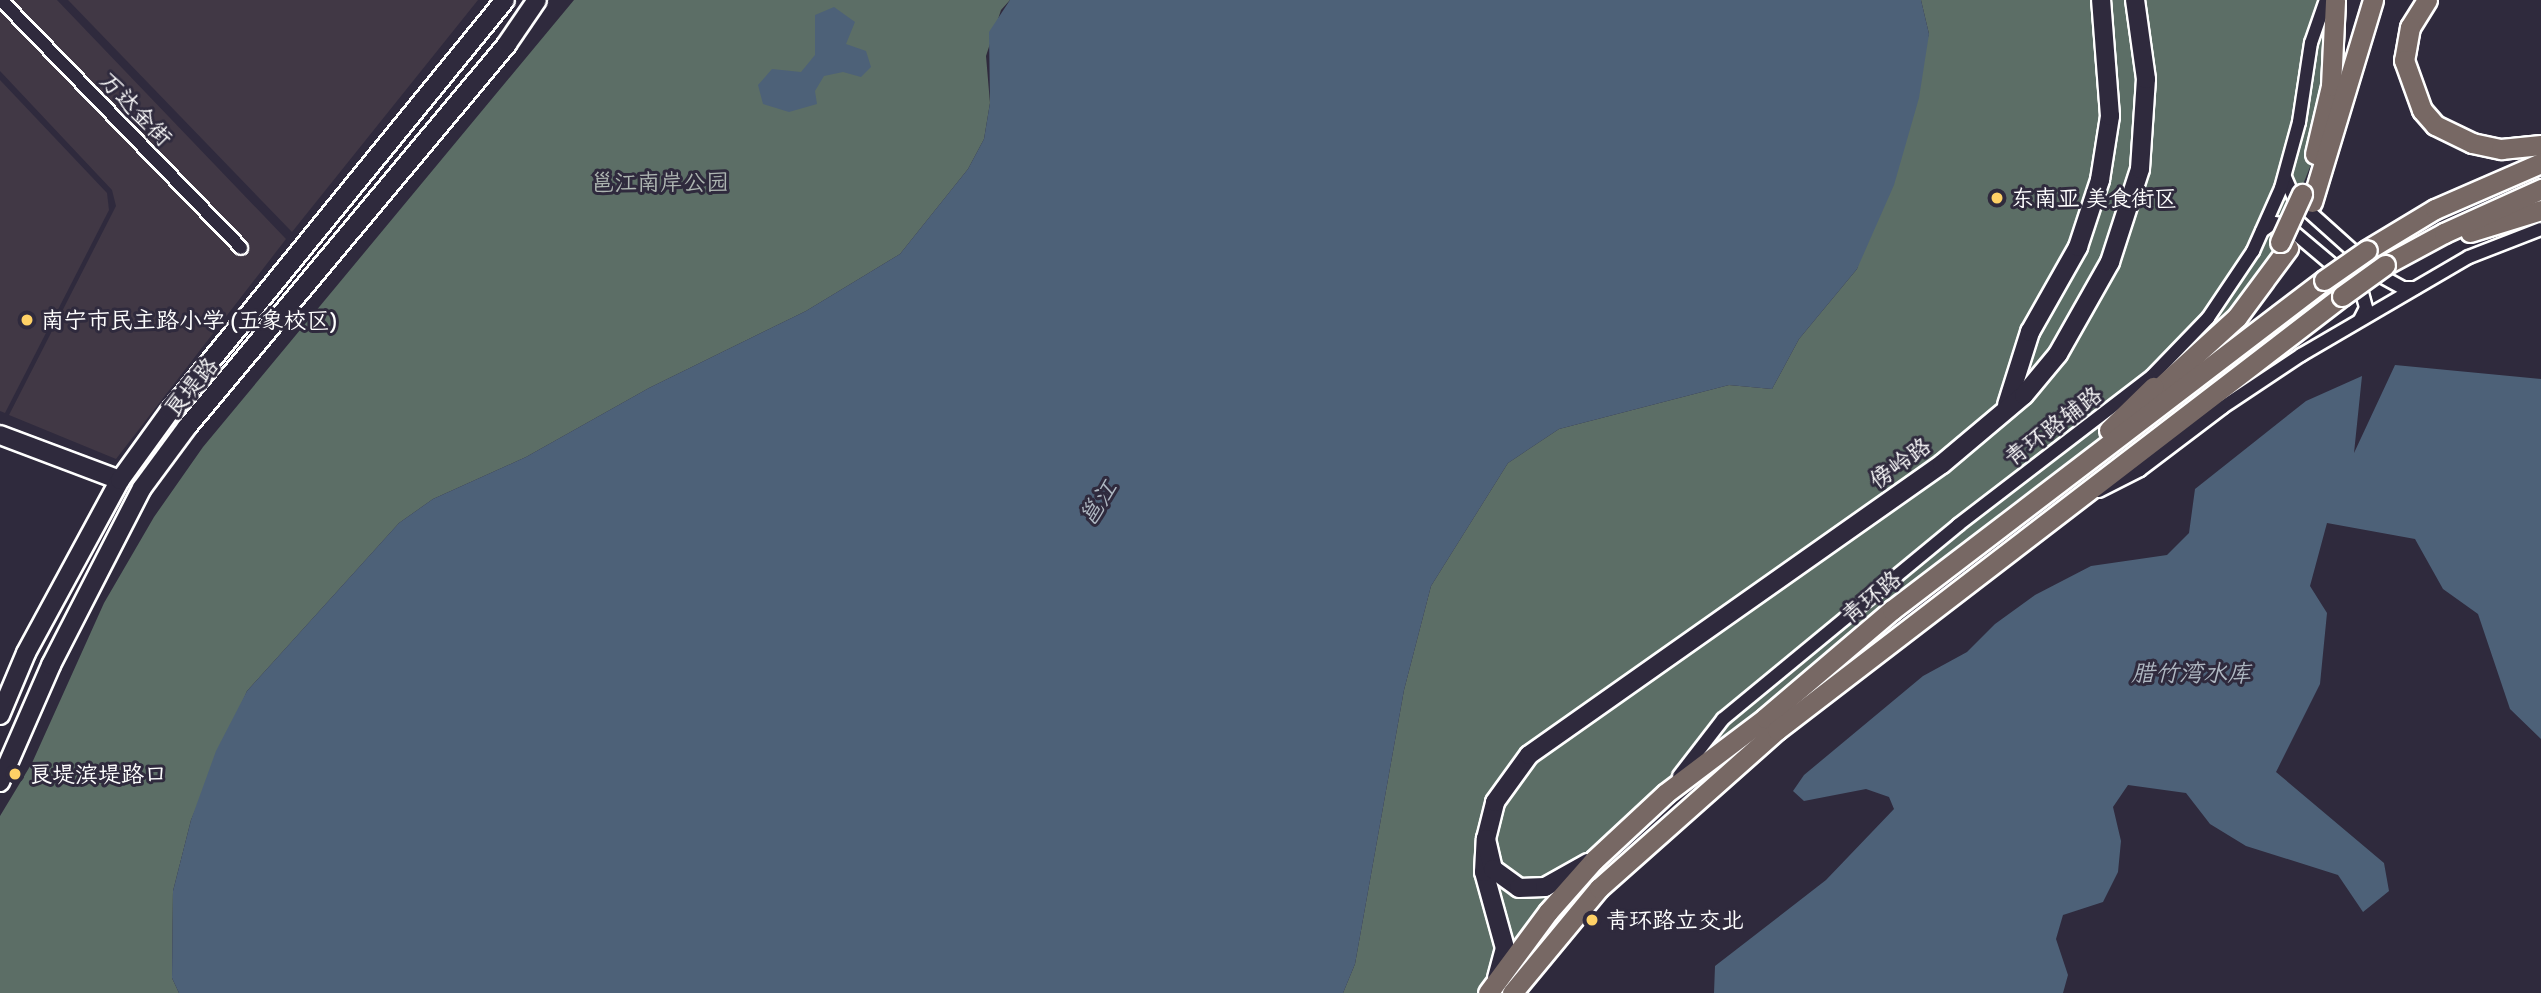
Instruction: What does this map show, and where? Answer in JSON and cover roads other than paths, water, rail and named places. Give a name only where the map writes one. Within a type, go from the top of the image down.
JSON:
[{"type":"main road","points":[[2307,198],[2323,126],[2335,33],[2335,0]]},
{"type":"main road","points":[[1955,563],[2000,513],[2109,430],[2218,337],[2259,292],[2307,198],[2373,0]]},
{"type":"main road","points":[[2427,0],[2410,27],[2404,60],[2422,110],[2435,125],[2472,143],[2501,149],[2541,145]]},
{"type":"main road","name":"青环路","points":[[1498,989],[1594,860],[1666,793],[1955,563],[2324,280],[2367,250],[2435,209],[2541,163]]},
{"type":"main road","points":[[1498,989],[1600,888],[1777,730],[2342,296],[2385,265],[2415,248],[2541,189]]},
{"type":"main road","points":[[2415,248],[2541,210]]},
{"type":"street","name":"万达金街","points":[[1,0],[241,248]]},
{"type":"street","name":"良堤路","points":[[0,715],[26,653],[120,480],[504,0]]},
{"type":"street","name":"良堤路","points":[[0,782],[51,664],[113,538],[142,488],[187,428],[507,44],[537,0]]},
{"type":"street","points":[[2000,417],[2017,385],[2031,332],[2078,247],[2100,180],[2110,116],[2101,0]]},
{"type":"street","name":"傍岭路","points":[[1498,989],[1505,948],[1483,872],[1486,839],[1505,783],[1530,755],[1942,464],[2000,417],[2058,354],[2086,311],[2127,216],[2145,130],[2146,79],[2135,0]]},
{"type":"street","name":"青环路辅路","points":[[1666,793],[1723,719],[1958,525],[2168,362],[2224,296],[2262,232],[2285,173],[2311,43],[2326,0]]},
{"type":"street","points":[[2285,173],[2286,187],[2294,198],[2381,276],[2403,288],[2416,287]]},
{"type":"street","points":[[2262,232],[2273,223],[2284,224],[2361,289],[2366,308],[2359,321]]},
{"type":"street","points":[[2073,504],[2140,470],[2250,388],[2416,287],[2491,246],[2541,229]]},
{"type":"street","points":[[0,435],[120,480]]},
{"type":"street","points":[[1486,839],[1493,869],[1519,888],[1545,887],[1594,860]]},
{"type":"water","name":"邕江","points":[[1010,0],[1921,0],[1929,34],[1919,98],[1894,185],[1857,269],[1799,339],[1772,389],[1729,385],[1559,429],[1508,463],[1431,586],[1404,690],[1355,964],[1343,993],[179,993],[172,978],[173,891],[191,820],[216,751],[247,691],[399,523],[433,499],[526,457],[649,388],[806,311],[900,254],[968,169],[984,139],[990,103],[989,32]]},
{"type":"water","points":[[834,7],[855,22],[846,44],[866,51],[871,67],[861,77],[843,72],[824,76],[815,91],[817,104],[789,112],[763,104],[758,85],[772,69],[801,72],[815,55],[815,15]]},
{"type":"water","name":"腊竹湾水库","points":[[2395,365],[2541,379],[2541,739],[2510,709],[2478,614],[2443,589],[2415,539],[2327,523],[2310,586],[2327,613],[2320,684],[2276,772],[2384,863],[2389,891],[2363,912],[2338,875],[2246,846],[2210,824],[2186,793],[2128,785],[2113,807],[2121,841],[2118,872],[2103,902],[2063,915],[2056,939],[2068,975],[2063,993],[1714,993],[1715,966],[1826,880],[1894,809],[1889,797],[1866,789],[1804,801],[1793,791],[1804,775],[1923,676],[1967,652],[1995,624],[2035,595],[2091,566],[2167,555],[2189,533],[2195,489],[2306,401],[2362,376],[2354,453]]},
{"type":"place","name":"东南亚 美食街区","points":[[1997,198]]},
{"type":"place","name":"南宁市民主路小学 (五象校区)","points":[[27,320]]},
{"type":"place","name":"良堤滨堤路口","points":[[15,774]]},
{"type":"place","name":"青环路立交北","points":[[1592,920]]},
{"type":"park label","name":"邕江南岸公园","points":[[660,182]]}]
